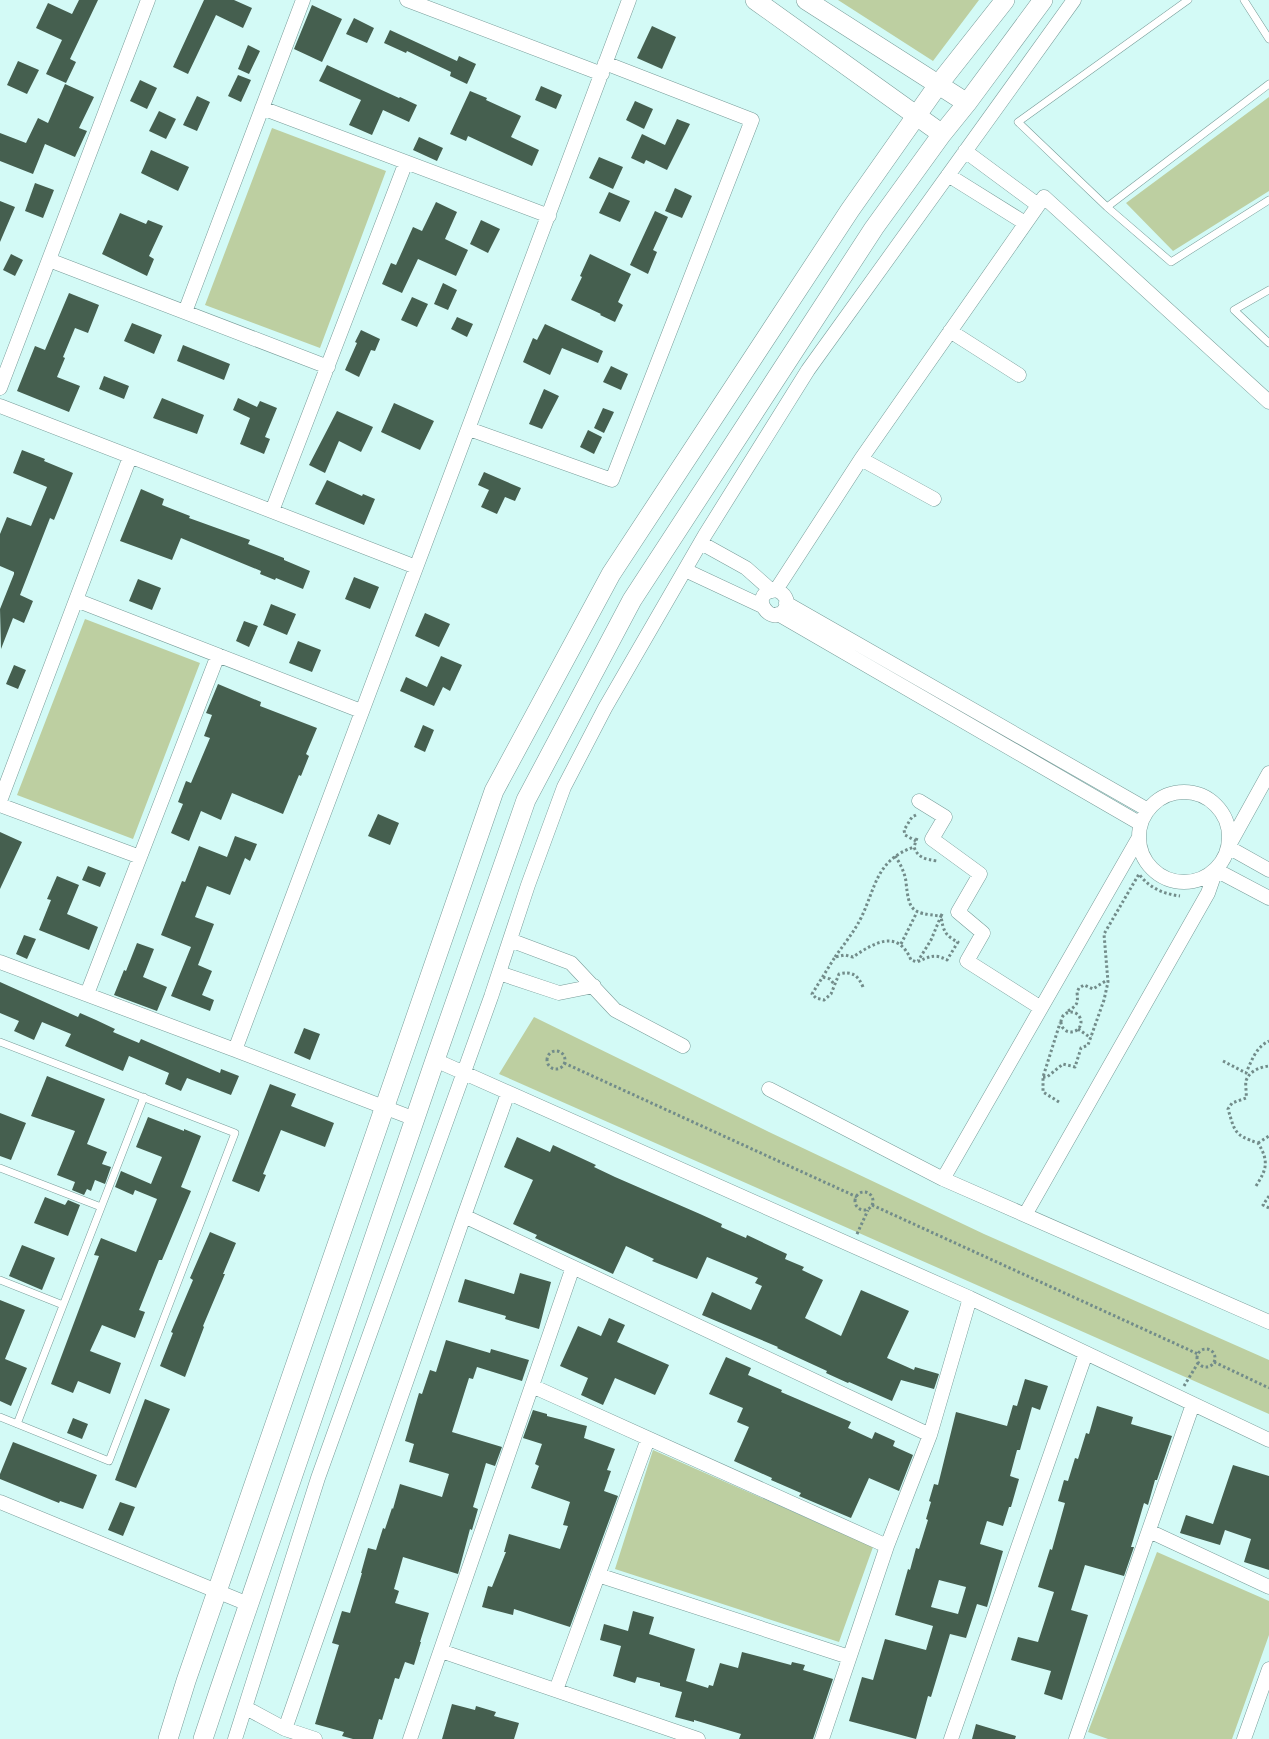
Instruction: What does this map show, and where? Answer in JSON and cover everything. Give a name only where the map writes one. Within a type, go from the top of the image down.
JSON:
[{"type":"street","points":[[0,388],[148,0]]},
{"type":"street","points":[[185,312],[303,0]]},
{"type":"street","points":[[235,1050],[360,711],[469,429],[629,0]]},
{"type":"street","points":[[755,0],[942,134]]},
{"type":"street","points":[[806,0],[967,103]]},
{"type":"street","points":[[168,1739],[186,1681],[494,791],[611,574],[850,210],[938,85],[1005,0]]},
{"type":"street","points":[[204,1739],[248,1604],[414,1119],[526,800],[632,600],[874,228],[1043,0]]},
{"type":"street","points":[[235,1739],[318,1478],[564,786],[605,708],[700,543],[808,370],[1074,0]]},
{"type":"street","points":[[411,1],[752,120],[612,480],[469,429]]},
{"type":"street","points":[[262,108],[549,216]]},
{"type":"street","points":[[965,151],[1038,205]]},
{"type":"street","points":[[272,511],[406,162]]},
{"type":"street","points":[[948,174],[1025,224]]},
{"type":"street","points":[[762,606],[763,598],[768,592],[774,590],[861,459],[1044,197],[1269,402]]},
{"type":"street","points":[[49,260],[328,367]]},
{"type":"street","points":[[950,331],[1019,375]]},
{"type":"street","points":[[0,406],[416,567]]},
{"type":"street","points":[[130,456],[0,803],[140,857]]},
{"type":"street","points":[[861,459],[934,499]]},
{"type":"street","points":[[700,543],[746,568],[774,590],[783,594],[786,603],[785,609],[778,614]]},
{"type":"street","points":[[685,570],[762,606],[767,613],[778,614],[1140,824]]},
{"type":"street","points":[[76,600],[360,711]]},
{"type":"street","points":[[786,603],[1148,810]]},
{"type":"street","points":[[87,994],[218,656]]},
{"type":"street","points":[[1228,847],[1269,774]]},
{"type":"street","points":[[943,1179],[1138,839],[1140,824],[1148,810],[1159,799],[1174,793],[1189,792],[1204,796],[1216,804],[1225,816],[1229,830],[1225,858],[1216,870],[1205,878],[1191,882],[1176,882],[1162,878],[1150,868],[1142,854],[1138,839]]},
{"type":"street","points":[[918,808],[945,817],[932,839],[980,874],[958,912],[983,933],[967,961],[1041,1008]]},
{"type":"street","points":[[1228,847],[1269,870]]},
{"type":"street","points":[[1216,870],[1269,898]]},
{"type":"street","points":[[1025,1215],[1208,894],[1216,870]]},
{"type":"street","points":[[510,940],[570,963],[615,1010],[683,1046]]},
{"type":"street","points":[[0,962],[414,1119]]},
{"type":"street","points":[[499,973],[559,993],[594,986]]},
{"type":"street","points":[[435,1060],[970,1298],[1269,1440]]},
{"type":"street","points":[[769,1089],[943,1179],[1269,1322]]},
{"type":"street","points":[[285,1729],[508,1093]]},
{"type":"street","points":[[464,1216],[930,1435]]},
{"type":"street","points":[[410,1739],[573,1267]]},
{"type":"street","points":[[822,1739],[887,1546],[930,1435],[970,1298]]},
{"type":"street","points":[[951,1739],[1086,1353]]},
{"type":"street","points":[[532,1386],[887,1546]]},
{"type":"street","points":[[1076,1739],[1193,1404]]},
{"type":"street","points":[[556,1690],[648,1439]]},
{"type":"street","points":[[0,1502],[248,1604]]},
{"type":"street","points":[[1149,1531],[1269,1587]]},
{"type":"street","points":[[598,1574],[849,1657]]},
{"type":"street","points":[[441,1650],[698,1739]]},
{"type":"street","points":[[1244,1739],[1269,1669]]},
{"type":"street","points":[[246,1708],[285,1729],[315,1739]]},
{"type":"lane","points":[[1188,0],[1018,122],[1107,207],[1171,262],[1269,200]]},
{"type":"lane","points":[[1244,0],[1269,39]]},
{"type":"lane","points":[[1107,207],[1269,84]]},
{"type":"lane","points":[[1269,290],[1234,310],[1269,343]]},
{"type":"lane","points":[[0,1042],[235,1133],[109,1461],[0,1417]]},
{"type":"lane","points":[[17,1424],[144,1098]]},
{"type":"lane","points":[[0,1168],[101,1207]]},
{"type":"lane","points":[[0,1280],[63,1305]]},
{"type":"path","points":[[916,842],[905,835],[904,830],[918,808]]},
{"type":"path","points":[[920,834],[914,847],[916,854],[921,858],[944,861]]},
{"type":"path","points":[[863,987],[858,977],[852,973],[839,974],[831,994],[824,1000],[816,998],[812,994],[835,957],[853,933],[879,873],[895,856],[914,847]]},
{"type":"path","points":[[895,856],[905,877],[907,898],[910,906],[918,912],[941,916]]},
{"type":"path","points":[[1043,1077],[1047,1077],[1063,1064],[1075,1067],[1081,1048],[1088,1045],[1104,1000],[1108,979],[1104,934],[1138,874],[1157,890],[1180,896]]},
{"type":"path","points":[[917,962],[932,940],[944,910]]},
{"type":"path","points":[[901,944],[918,912]]},
{"type":"path","points":[[917,962],[930,956],[939,956],[947,960],[958,942],[948,937],[942,924],[941,916]]},
{"type":"path","points":[[835,957],[845,955],[853,957],[882,941],[894,940],[907,950],[912,960],[917,962]]},
{"type":"path","points":[[823,977],[830,978],[834,984]]},
{"type":"path","points":[[1059,1102],[1042,1092],[1043,1077],[1062,1017],[1078,1004],[1077,992],[1080,988],[1084,985],[1093,989],[1108,979]]},
{"type":"path","points":[[1067,1012],[1073,1012],[1079,1016],[1081,1022],[1078,1029]]},
{"type":"path","points":[[1060,1023],[1063,1029],[1068,1032],[1078,1029]]},
{"type":"path","points":[[1078,1029],[1091,1038]]},
{"type":"path","points":[[1223,1061],[1246,1072],[1256,1051],[1263,1043],[1269,1041]]},
{"type":"path","points":[[557,1051],[564,1056],[564,1063],[559,1069],[554,1069],[547,1063],[547,1057],[551,1052],[557,1051]]},
{"type":"path","points":[[564,1063],[856,1197]]},
{"type":"path","points":[[1256,1186],[1265,1173],[1264,1152],[1258,1143],[1236,1132],[1228,1109],[1232,1103],[1246,1098],[1246,1081],[1250,1074],[1259,1068],[1269,1066]]},
{"type":"path","points":[[1258,1143],[1269,1136]]},
{"type":"path","points":[[851,1246],[868,1209],[872,1205],[873,1199],[868,1192],[862,1192],[856,1197]]},
{"type":"path","points":[[1269,1196],[1264,1205],[1269,1208]]},
{"type":"path","points":[[856,1197],[857,1206],[862,1209],[868,1209]]},
{"type":"path","points":[[872,1205],[1198,1354]]},
{"type":"path","points":[[1203,1349],[1209,1350],[1214,1354],[1214,1362],[1206,1367],[1201,1366],[1196,1358],[1203,1349]]},
{"type":"path","points":[[1214,1362],[1269,1388]]},
{"type":"path","points":[[1178,1397],[1198,1363]]},
{"type":"green space","points":[[838,0],[979,0],[933,61]]},
{"type":"green space","points":[[1269,97],[1269,191],[1173,251],[1126,203]]},
{"type":"green space","points":[[272,128],[386,171],[320,348],[205,305]]},
{"type":"green space","points":[[85,619],[200,663],[133,839],[17,795]]},
{"type":"green space","points":[[534,1017],[769,1132],[984,1234],[1269,1360],[1269,1414],[499,1074]]},
{"type":"green space","points":[[653,1450],[873,1547],[839,1642],[615,1569]]},
{"type":"green space","points":[[1157,1552],[1269,1601],[1269,1635],[1232,1739],[1108,1739],[1088,1732]]},
{"type":"building","points":[[79,0],[98,0],[70,59],[76,62],[66,83],[46,74],[62,40],[36,28],[48,3],[72,14]]},
{"type":"building","points":[[204,0],[234,0],[252,8],[243,28],[216,15],[188,74],[173,67]]},
{"type":"building","points":[[312,5],[342,19],[322,62],[294,49]]},
{"type":"building","points":[[354,18],[374,28],[367,43],[346,34]]},
{"type":"building","points":[[652,26],[676,37],[662,69],[637,58]]},
{"type":"building","points":[[390,30],[457,61],[459,56],[476,64],[467,84],[450,76],[451,72],[407,51],[406,53],[384,43]]},
{"type":"building","points":[[248,45],[260,51],[249,74],[238,69]]},
{"type":"building","points":[[18,61],[39,70],[27,94],[7,85]]},
{"type":"building","points":[[327,65],[417,105],[409,122],[383,110],[372,135],[349,125],[361,100],[319,81]]},
{"type":"building","points":[[238,75],[251,80],[241,102],[228,96]]},
{"type":"building","points":[[140,80],[157,88],[147,109],[130,101]]},
{"type":"building","points":[[65,84],[94,97],[79,128],[87,131],[75,157],[45,144],[33,174],[0,161],[0,133],[26,143],[38,118],[48,123]]},
{"type":"building","points":[[541,86],[562,95],[556,109],[535,100]]},
{"type":"building","points":[[470,91],[521,116],[511,137],[539,150],[532,166],[468,136],[466,141],[450,134]]},
{"type":"building","points":[[197,96],[210,102],[197,131],[183,125]]},
{"type":"building","points":[[635,101],[653,109],[644,129],[626,120]]},
{"type":"building","points":[[159,111],[176,119],[166,139],[149,131]]},
{"type":"building","points":[[677,119],[690,124],[667,170],[646,160],[644,164],[631,158],[642,134],[665,145]]},
{"type":"building","points":[[419,137],[443,148],[437,161],[413,150]]},
{"type":"building","points":[[151,150],[189,167],[178,191],[141,173]]},
{"type":"building","points":[[599,157],[623,167],[613,189],[589,178]]},
{"type":"building","points":[[35,183],[54,190],[43,218],[25,211]]},
{"type":"building","points":[[675,188],[692,196],[682,218],[665,211]]},
{"type":"building","points":[[609,192],[630,201],[620,222],[599,213]]},
{"type":"building","points":[[0,201],[15,207],[0,242]]},
{"type":"building","points":[[436,202],[457,212],[445,239],[468,250],[456,276],[418,259],[402,293],[382,284],[391,263],[396,265],[413,227],[422,231]]},
{"type":"building","points":[[655,211],[668,217],[653,250],[657,252],[648,274],[630,265]]},
{"type":"building","points":[[120,213],[146,224],[148,220],[163,226],[149,256],[154,259],[147,276],[102,254]]},
{"type":"building","points":[[481,220],[500,229],[488,253],[470,244]]},
{"type":"building","points":[[11,254],[23,260],[15,276],[3,270]]},
{"type":"building","points":[[590,254],[631,274],[618,302],[623,305],[615,322],[571,300]]},
{"type":"building","points":[[443,283],[457,290],[448,310],[434,304]]},
{"type":"building","points":[[69,293],[99,305],[88,333],[75,328],[57,377],[80,386],[69,412],[17,391],[35,346],[45,350]]},
{"type":"building","points":[[412,297],[428,304],[417,327],[401,320]]},
{"type":"building","points":[[457,317],[473,324],[467,337],[451,329]]},
{"type":"building","points":[[132,323],[162,335],[154,354],[124,341]]},
{"type":"building","points":[[545,324],[603,351],[598,363],[562,348],[550,375],[523,362],[533,338],[537,340]]},
{"type":"building","points":[[361,330],[380,339],[375,351],[371,350],[359,377],[345,370]]},
{"type":"building","points":[[183,345],[230,364],[224,380],[177,361]]},
{"type":"building","points":[[611,366],[628,374],[621,390],[603,382]]},
{"type":"building","points":[[104,376],[129,386],[124,399],[99,389]]},
{"type":"building","points":[[544,389],[559,396],[542,429],[529,424]]},
{"type":"building","points":[[162,398],[204,415],[197,434],[153,418]]},
{"type":"building","points":[[238,398],[257,407],[260,401],[277,408],[265,437],[270,439],[264,454],[240,444],[250,418],[233,410]]},
{"type":"building","points":[[394,403],[434,421],[420,450],[381,432]]},
{"type":"building","points":[[603,408],[614,412],[604,433],[594,428]]},
{"type":"building","points":[[337,411],[373,427],[361,452],[339,441],[325,473],[309,465]]},
{"type":"building","points":[[588,430],[602,437],[594,454],[580,447]]},
{"type":"building","points":[[22,450],[73,473],[54,520],[50,518],[20,595],[33,601],[24,623],[13,618],[1,649],[0,609],[14,572],[0,566],[0,534],[7,517],[31,526],[47,487],[13,473]]},
{"type":"building","points":[[484,472],[521,488],[515,501],[505,497],[497,514],[481,507],[489,490],[478,485]]},
{"type":"building","points":[[327,480],[362,496],[363,494],[375,499],[364,525],[315,504]]},
{"type":"building","points":[[141,489],[164,499],[162,505],[190,516],[189,518],[250,540],[248,544],[284,558],[284,560],[310,571],[303,589],[260,574],[261,571],[181,538],[172,560],[120,541]]},
{"type":"building","points":[[354,577],[379,587],[370,609],[345,599]]},
{"type":"building","points":[[138,579],[161,588],[152,610],[129,601]]},
{"type":"building","points":[[271,604],[296,614],[287,635],[263,625]]},
{"type":"building","points":[[425,613],[450,624],[439,647],[415,636]]},
{"type":"building","points":[[244,621],[258,626],[249,647],[236,641]]},
{"type":"building","points":[[298,641],[321,650],[312,672],[289,663]]},
{"type":"building","points":[[441,656],[462,665],[450,691],[443,687],[434,706],[400,691],[406,677],[427,687]]},
{"type":"building","points":[[14,665],[26,670],[18,689],[6,684]]},
{"type":"building","points":[[218,684],[261,702],[260,706],[317,728],[306,754],[309,756],[283,814],[232,793],[221,820],[201,811],[189,841],[171,833],[183,804],[178,802],[186,781],[191,783],[210,738],[204,736],[212,715],[206,713]]},
{"type":"building","points":[[423,725],[434,730],[425,752],[414,747]]},
{"type":"building","points":[[378,814],[399,823],[390,845],[368,836]]},
{"type":"building","points":[[0,832],[22,842],[0,889]]},
{"type":"building","points":[[235,836],[257,844],[250,861],[245,858],[230,895],[207,886],[195,917],[214,924],[198,965],[212,971],[202,995],[214,1000],[210,1011],[171,996],[191,947],[161,935],[182,881],[185,882],[199,846],[227,857]]},
{"type":"building","points":[[88,866],[106,873],[100,887],[82,880]]},
{"type":"building","points":[[57,876],[79,885],[67,914],[98,927],[89,950],[39,930],[51,900],[47,899]]},
{"type":"building","points":[[24,935],[36,939],[27,959],[16,954]]},
{"type":"building","points":[[137,943],[154,949],[143,977],[167,987],[157,1011],[114,995]]},
{"type":"building","points":[[0,982],[78,1017],[80,1013],[96,1020],[115,1029],[113,1032],[139,1043],[141,1039],[220,1073],[221,1069],[239,1076],[231,1095],[187,1078],[181,1091],[165,1084],[169,1073],[129,1056],[123,1071],[65,1046],[71,1034],[42,1022],[34,1040],[14,1031],[19,1021],[0,1013]]},
{"type":"building","points":[[304,1028],[320,1034],[310,1060],[294,1053]]},
{"type":"building","points":[[47,1076],[105,1099],[87,1144],[107,1152],[102,1164],[111,1167],[105,1184],[95,1180],[91,1191],[87,1189],[84,1195],[72,1190],[75,1182],[57,1175],[75,1131],[31,1116]]},
{"type":"building","points":[[270,1084],[296,1094],[291,1106],[334,1123],[325,1147],[281,1130],[263,1174],[266,1175],[259,1192],[232,1181]]},
{"type":"building","points":[[0,1113],[26,1123],[11,1160],[0,1156]]},
{"type":"building","points":[[148,1117],[201,1136],[181,1187],[191,1191],[162,1260],[159,1260],[139,1310],[145,1312],[135,1338],[102,1325],[90,1351],[121,1363],[110,1394],[78,1381],[73,1393],[51,1384],[99,1256],[94,1255],[101,1238],[136,1252],[157,1199],[135,1190],[133,1195],[115,1187],[121,1171],[151,1184],[162,1157],[136,1147]]},
{"type":"building","points":[[517,1137],[550,1152],[553,1145],[596,1165],[594,1167],[615,1177],[722,1224],[721,1227],[746,1238],[747,1235],[787,1254],[785,1259],[804,1267],[802,1270],[823,1280],[805,1318],[841,1336],[861,1290],[909,1311],[887,1358],[914,1370],[915,1367],[939,1374],[934,1389],[901,1380],[892,1401],[826,1373],[827,1371],[778,1347],[702,1315],[712,1292],[751,1310],[762,1286],[755,1283],[758,1278],[707,1257],[697,1279],[652,1261],[654,1259],[626,1246],[613,1274],[535,1238],[537,1235],[513,1224],[533,1180],[504,1167]]},
{"type":"building","points":[[45,1197],[65,1205],[68,1200],[80,1205],[68,1236],[34,1223]]},
{"type":"building","points":[[210,1232],[236,1243],[185,1377],[160,1366],[173,1333],[171,1332],[193,1280],[190,1278]]},
{"type":"building","points":[[22,1245],[55,1258],[42,1290],[9,1276]]},
{"type":"building","points":[[520,1273],[551,1282],[539,1329],[505,1319],[506,1316],[458,1302],[465,1279],[514,1294]]},
{"type":"building","points":[[0,1300],[25,1310],[5,1359],[27,1368],[11,1406],[0,1401]]},
{"type":"building","points":[[609,1318],[625,1325],[617,1342],[669,1365],[655,1395],[615,1378],[603,1405],[581,1395],[588,1378],[560,1366],[578,1326],[601,1336]]},
{"type":"building","points":[[446,1340],[490,1353],[491,1349],[529,1360],[522,1381],[477,1367],[473,1379],[469,1378],[452,1432],[502,1447],[495,1466],[486,1463],[473,1507],[478,1509],[472,1530],[470,1529],[458,1574],[403,1557],[394,1589],[399,1591],[395,1603],[429,1613],[414,1665],[405,1662],[399,1679],[395,1678],[382,1720],[379,1719],[373,1739],[353,1739],[342,1736],[344,1732],[315,1724],[339,1645],[332,1643],[342,1611],[350,1613],[368,1548],[376,1550],[383,1528],[385,1529],[393,1509],[400,1484],[442,1497],[449,1474],[409,1462],[414,1444],[405,1441],[419,1393],[422,1394],[430,1370],[436,1372]]},
{"type":"building","points":[[726,1357],[751,1368],[748,1375],[782,1390],[781,1392],[851,1422],[848,1428],[872,1439],[875,1432],[895,1441],[893,1446],[913,1455],[899,1491],[869,1478],[851,1518],[799,1496],[801,1493],[734,1461],[749,1427],[737,1422],[743,1408],[709,1394]]},
{"type":"building","points":[[1025,1379],[1048,1386],[1040,1410],[1032,1407],[1020,1450],[1017,1450],[1010,1476],[1019,1479],[1003,1526],[987,1521],[980,1544],[1003,1551],[987,1607],[977,1604],[966,1638],[950,1634],[931,1697],[928,1696],[916,1739],[849,1721],[862,1677],[873,1680],[885,1639],[926,1650],[933,1626],[895,1615],[908,1569],[910,1570],[916,1548],[919,1549],[928,1520],[926,1519],[931,1502],[929,1501],[934,1484],[938,1485],[956,1412],[1007,1426],[1013,1405],[1017,1406]],"holes":[[[939,1580],[966,1587],[958,1614],[931,1607]]]},
{"type":"building","points":[[145,1399],[170,1409],[136,1488],[115,1480]]},
{"type":"building","points":[[1097,1406],[1133,1417],[1131,1424],[1172,1436],[1157,1480],[1155,1480],[1148,1505],[1144,1503],[1131,1547],[1134,1547],[1124,1576],[1085,1565],[1071,1610],[1088,1615],[1062,1700],[1044,1694],[1051,1671],[1011,1660],[1018,1637],[1038,1642],[1054,1592],[1038,1587],[1050,1549],[1052,1550],[1065,1503],[1058,1501],[1064,1480],[1068,1481],[1075,1458],[1078,1459],[1086,1433],[1089,1434]]},
{"type":"building","points":[[533,1410],[547,1414],[547,1416],[587,1426],[584,1438],[615,1449],[607,1470],[611,1471],[604,1491],[618,1496],[570,1627],[514,1609],[513,1615],[482,1607],[488,1586],[492,1587],[506,1552],[504,1552],[509,1534],[560,1549],[568,1526],[563,1525],[570,1502],[531,1488],[539,1466],[535,1464],[542,1444],[523,1438]]},
{"type":"building","points":[[73,1418],[88,1424],[82,1439],[67,1433]]},
{"type":"building","points":[[13,1442],[97,1475],[83,1509],[60,1501],[59,1503],[0,1479],[0,1474]]},
{"type":"building","points":[[1233,1465],[1269,1476],[1269,1570],[1244,1562],[1251,1539],[1225,1530],[1220,1545],[1180,1533],[1186,1515],[1213,1524]]},
{"type":"building","points":[[120,1502],[135,1507],[123,1536],[108,1530]]},
{"type":"building","points":[[633,1611],[654,1617],[649,1634],[695,1649],[686,1681],[708,1688],[709,1685],[713,1686],[720,1663],[738,1668],[742,1652],[791,1665],[792,1662],[805,1665],[803,1670],[833,1679],[813,1739],[739,1739],[741,1734],[694,1720],[694,1722],[675,1717],[682,1692],[660,1686],[660,1683],[637,1677],[635,1683],[613,1676],[621,1646],[600,1640],[604,1624],[628,1631]]},
{"type":"building","points":[[452,1704],[475,1710],[476,1706],[496,1712],[494,1716],[519,1723],[514,1739],[442,1739]]},
{"type":"building","points":[[976,1724],[1016,1736],[1015,1739],[972,1739]]}]
